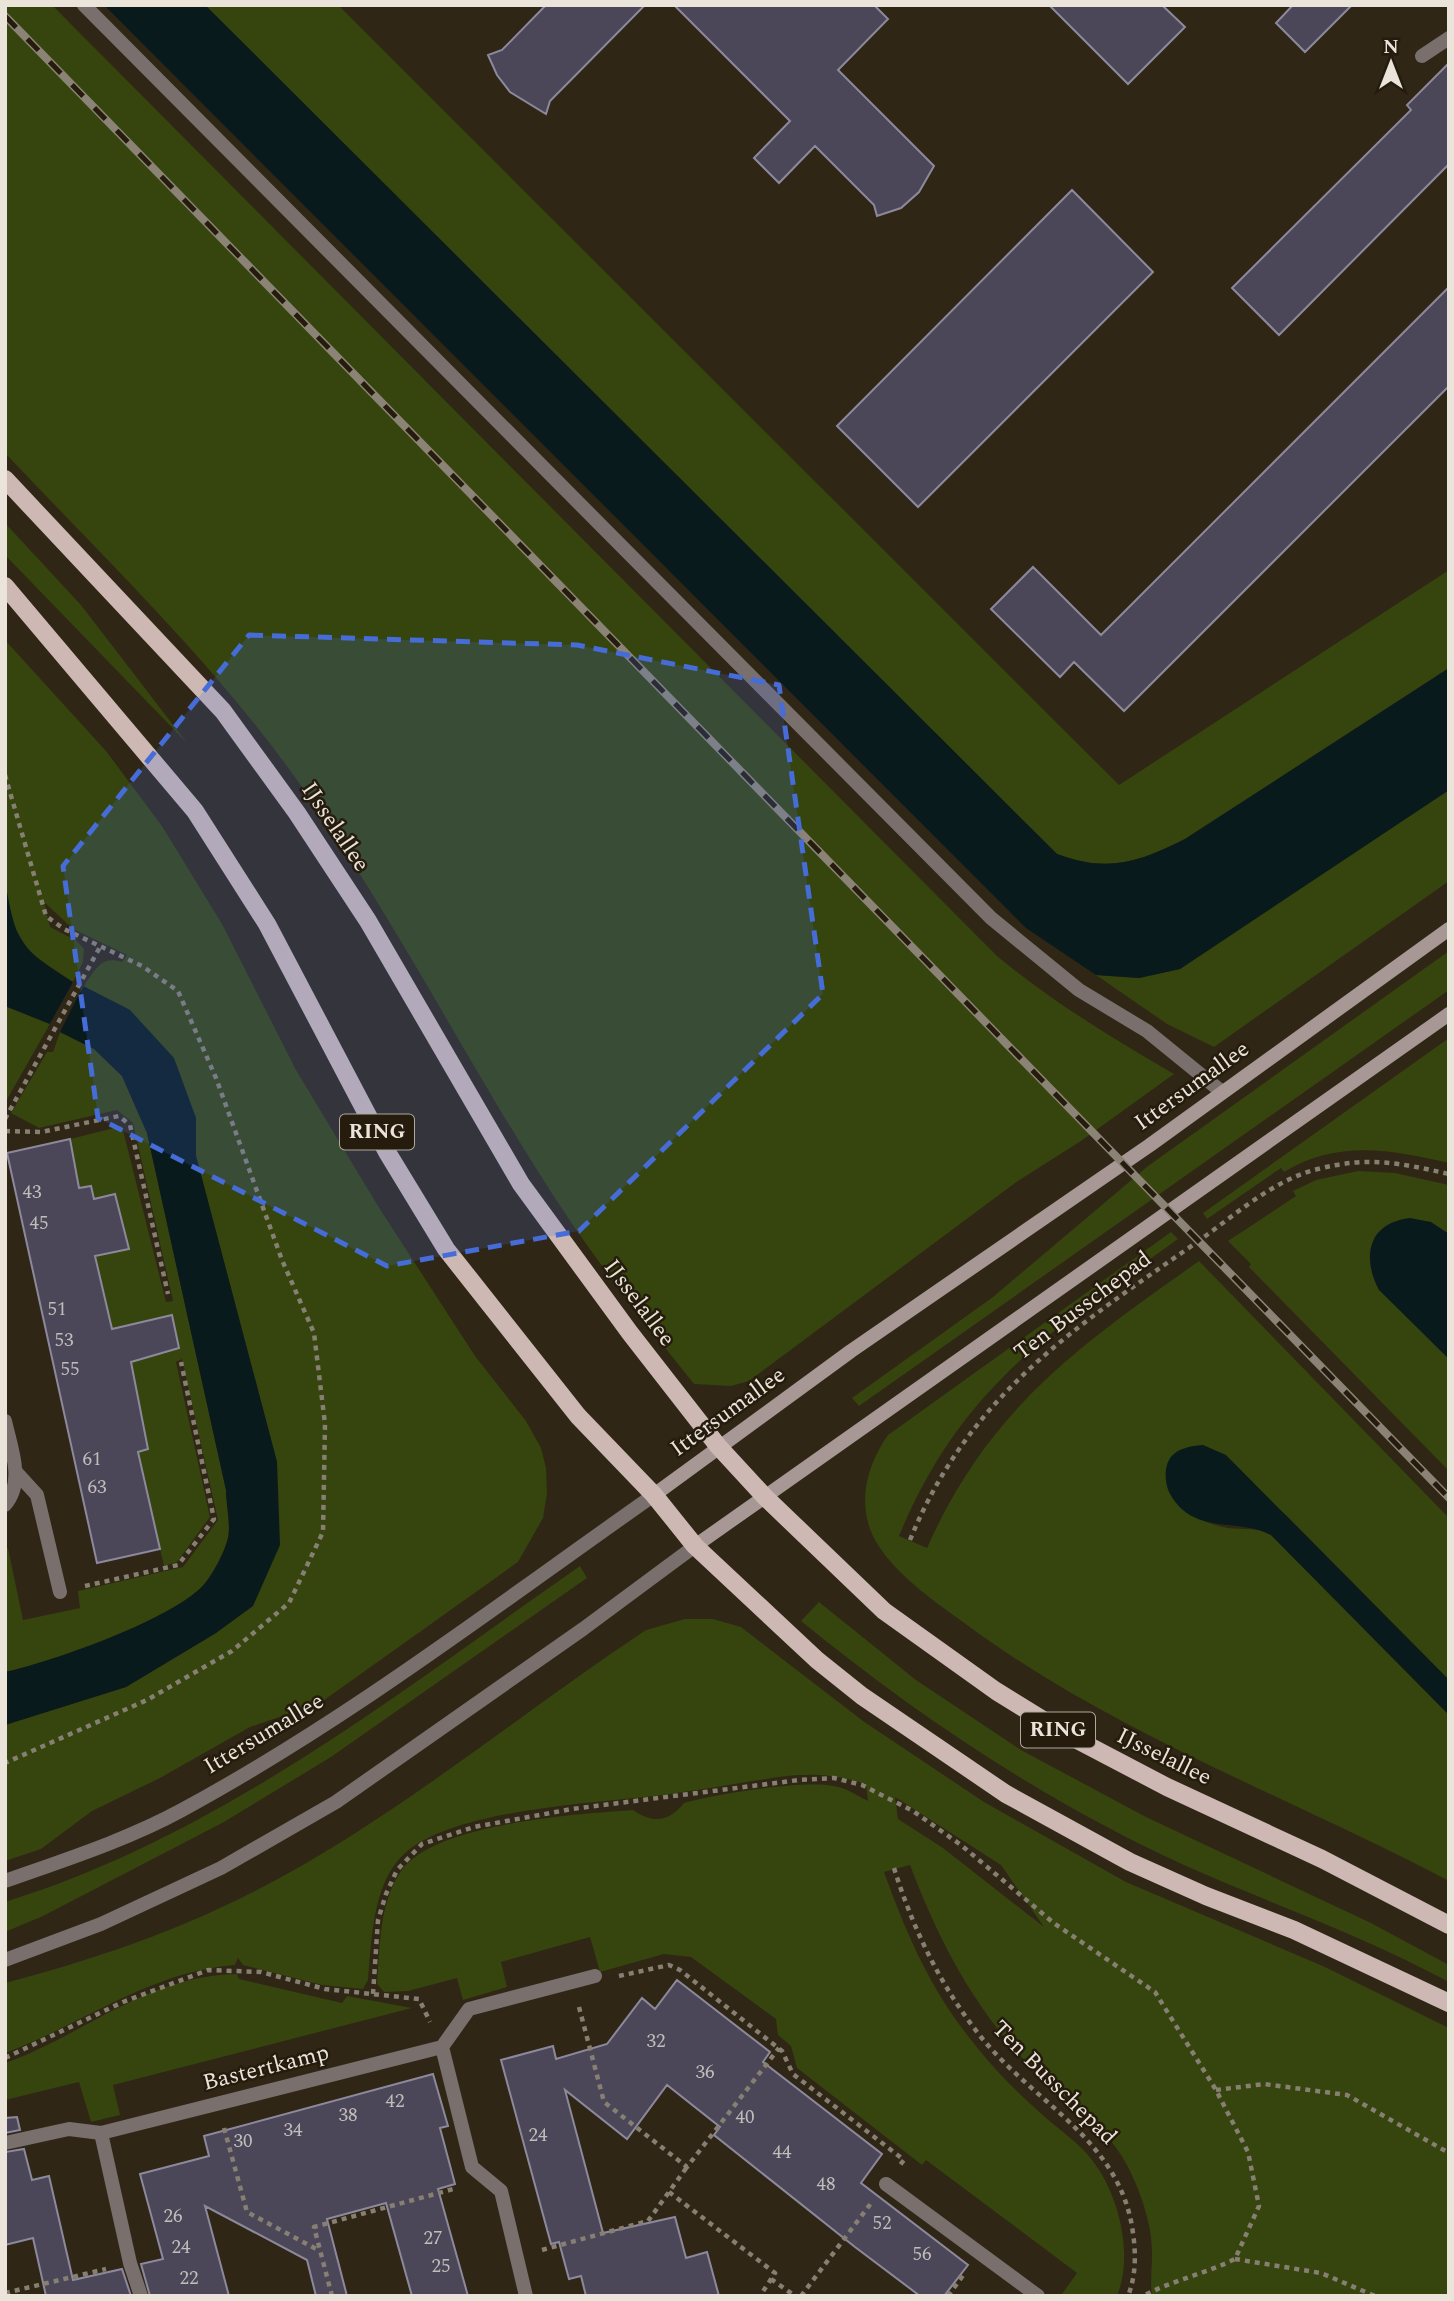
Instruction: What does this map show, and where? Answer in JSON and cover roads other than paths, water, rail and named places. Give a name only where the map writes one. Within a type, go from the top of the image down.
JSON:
[{"type":"main road","name":"IJsselallee","points":[[5,480],[231,723],[297,813],[368,921],[522,1184],[630,1334],[718,1446],[765,1497],[884,1611],[1041,1719],[1167,1787],[1322,1858],[1449,1925]]},
{"type":"main road","name":"RING","points":[[5,586],[195,811],[267,924],[387,1153],[446,1249],[578,1416],[654,1495],[695,1546],[844,1682],[1006,1794],[1130,1862],[1206,1896],[1294,1930],[1449,2003]]},
{"type":"main road","name":"Ittersumallee","points":[[654,1495],[718,1446],[1449,929]]},
{"type":"main road","points":[[695,1546],[1449,1014]]},
{"type":"street","points":[[84,5],[991,918],[1079,990],[1147,1031],[1222,1092]]},
{"type":"street","points":[[1422,56],[1449,38]]},
{"type":"street","points":[[5,1420],[16,1472],[15,1492],[5,1505]]},
{"type":"street","points":[[16,1472],[37,1495],[60,1592]]},
{"type":"street","name":"Ittersumallee","points":[[5,1881],[181,1811],[351,1708],[654,1495]]},
{"type":"street","points":[[5,1960],[101,1924],[221,1868],[336,1801],[583,1629],[695,1546]]},
{"type":"street","points":[[526,2296],[501,2191],[472,2166],[442,2047],[469,2010],[595,1976]]},
{"type":"street","name":"Bastertkamp","points":[[5,2143],[69,2129],[101,2133],[442,2047]]},
{"type":"street","points":[[101,2133],[130,2263],[141,2296]]},
{"type":"street","points":[[886,2184],[1038,2296]]},
{"type":"railway","points":[[5,16],[1449,1498]]}]
